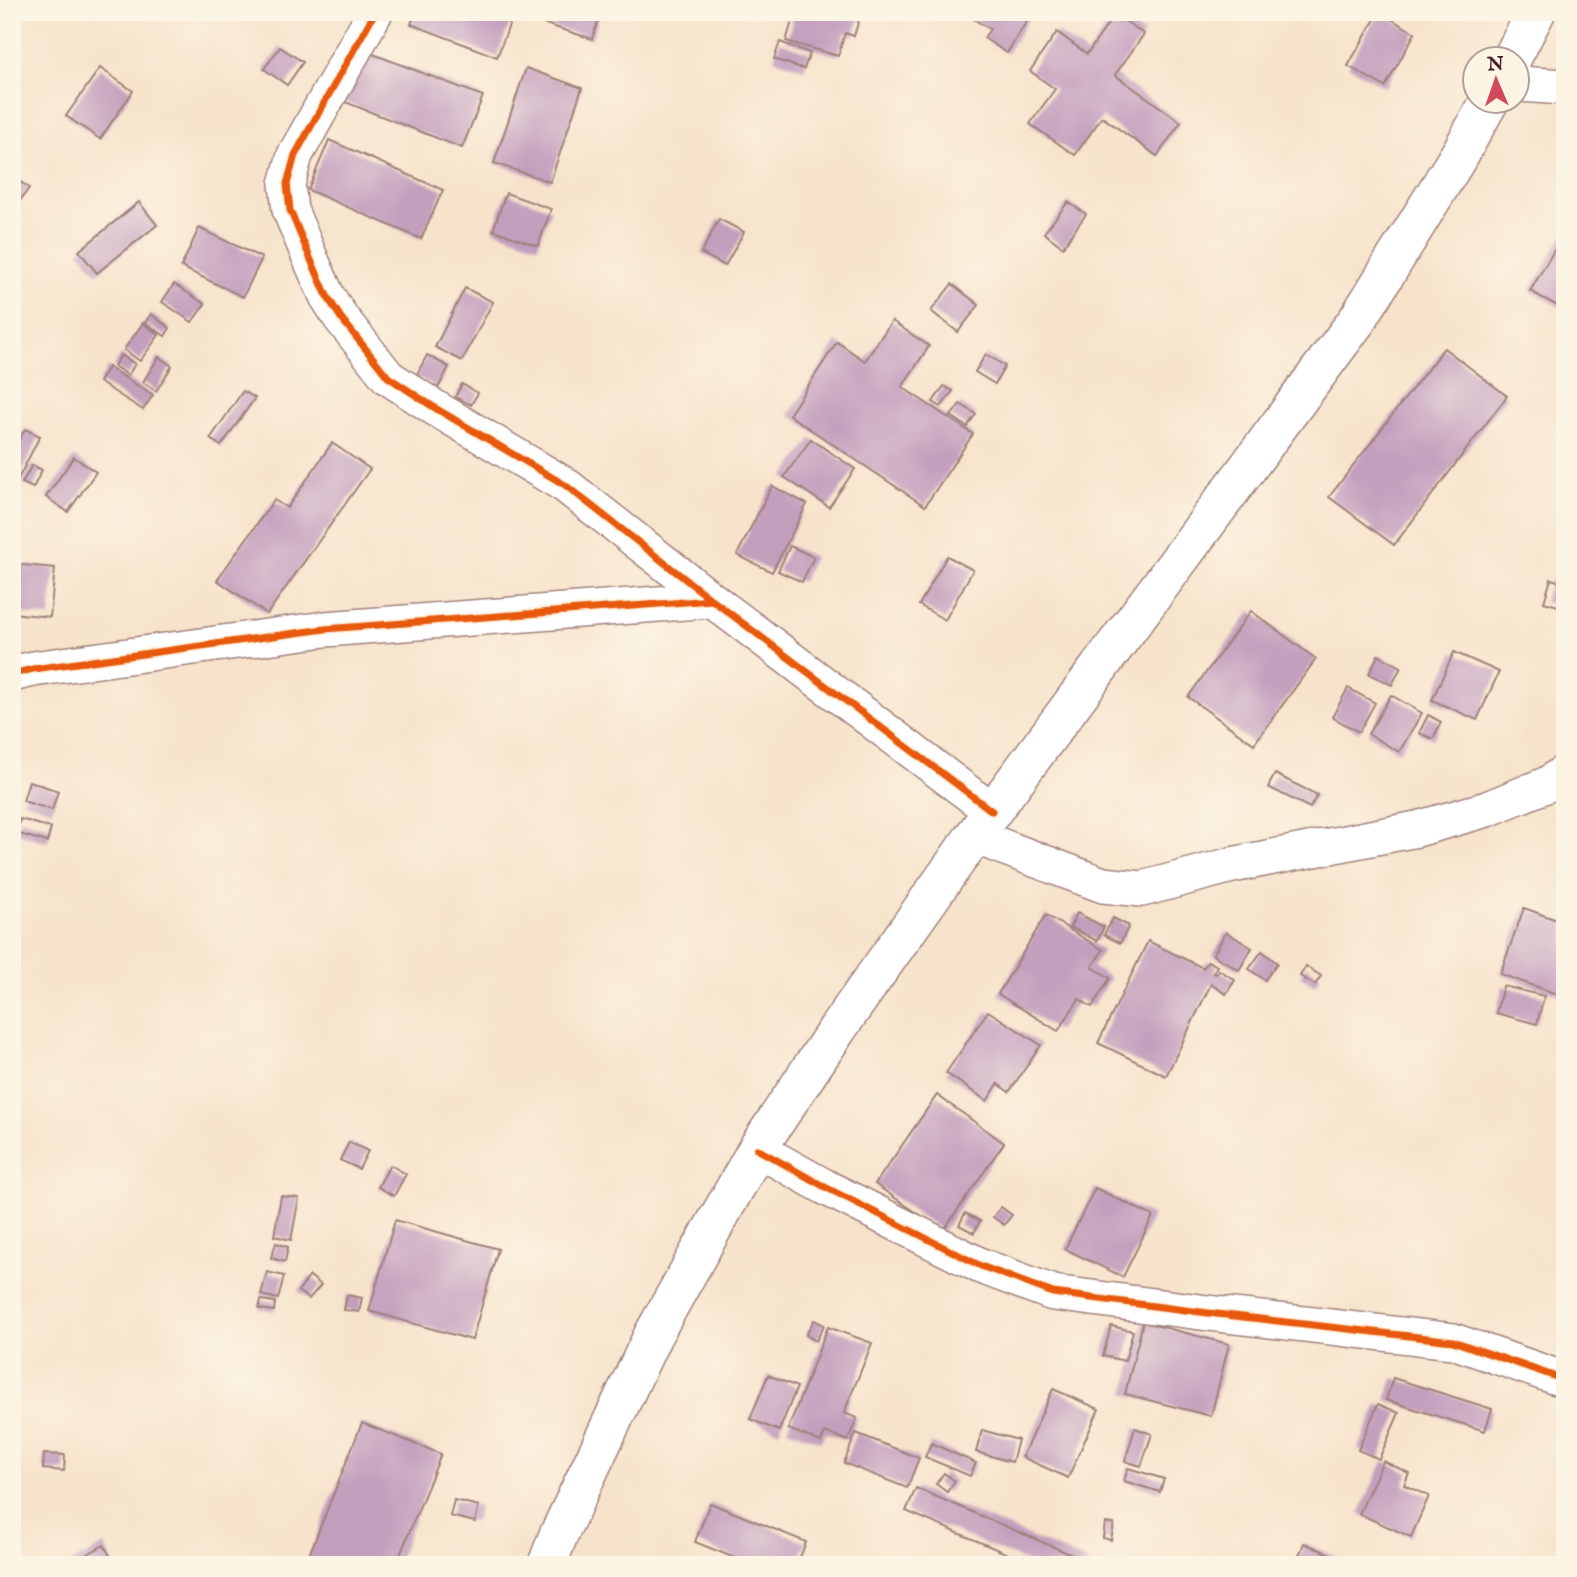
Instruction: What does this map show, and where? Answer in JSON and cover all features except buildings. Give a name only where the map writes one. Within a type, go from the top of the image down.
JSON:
[{"type":"main road","points":[[1518,46],[1536,12]]},
{"type":"main road","points":[[547,1565],[558,1536],[653,1335],[757,1149],[838,1028],[983,823],[1358,319],[1481,116]]},
{"type":"street","points":[[375,12],[295,155],[287,184],[290,210],[327,296],[341,318],[388,377],[565,485],[712,600],[983,823],[1103,885],[1142,889],[1232,865],[1417,829],[1487,809],[1548,784],[1565,772]]},
{"type":"street","points":[[1532,85],[1565,87]]},
{"type":"street","points":[[12,674],[325,629],[712,600]]},
{"type":"street","points":[[757,1149],[825,1187],[981,1266],[1053,1293],[1453,1341],[1565,1380]]},
{"type":"cycle path","points":[[375,12],[295,155],[287,184],[290,210],[327,296],[341,318],[388,377],[565,485],[712,600],[992,811]]},
{"type":"cycle path","points":[[12,674],[325,629],[712,600]]},
{"type":"cycle path","points":[[757,1149],[825,1187],[981,1266],[1053,1293],[1453,1341],[1565,1380]]}]
